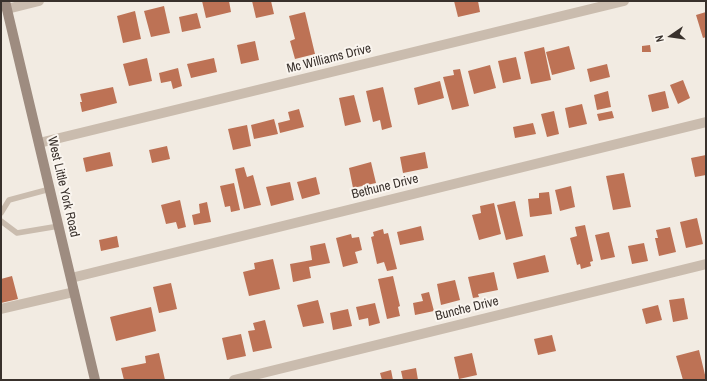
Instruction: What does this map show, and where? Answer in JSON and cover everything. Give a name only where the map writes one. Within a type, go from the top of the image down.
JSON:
[{"type":"street","points":[[6,5],[39,1]]},
{"type":"street","name":"Mc Williams Drive","points":[[39,143],[624,1]]},
{"type":"street","name":"West Little York Road","points":[[6,5],[95,380]]},
{"type":"street","name":"Bethune Drive","points":[[71,278],[706,122]]},
{"type":"street","name":"Bunche Drive","points":[[234,380],[706,264]]},
{"type":"street","points":[[1,310],[74,292]]},
{"type":"lane","points":[[1,214],[9,200],[50,189]]},
{"type":"lane","points":[[1,221],[17,233],[59,226]]},
{"type":"building","points":[[202,1],[229,1],[231,12],[206,18]]},
{"type":"building","points":[[252,1],[271,1],[274,14],[256,18]]},
{"type":"building","points":[[454,1],[478,1],[480,12],[458,17]]},
{"type":"building","points":[[164,6],[170,33],[151,37],[144,11]]},
{"type":"building","points":[[135,11],[141,39],[123,43],[117,16]]},
{"type":"building","points":[[305,12],[315,54],[295,59],[290,41],[295,39],[289,16]]},
{"type":"building","points":[[706,12],[706,37],[703,38],[696,15]]},
{"type":"building","points":[[197,13],[201,28],[182,32],[179,17]]},
{"type":"building","points":[[255,41],[259,60],[241,64],[237,45]]},
{"type":"building","points":[[650,45],[651,52],[642,52],[642,46]]},
{"type":"building","points":[[569,46],[575,69],[552,75],[546,52]]},
{"type":"building","points":[[544,47],[551,80],[531,84],[524,52]]},
{"type":"building","points":[[516,57],[521,79],[503,83],[498,61]]},
{"type":"building","points":[[147,58],[152,81],[129,86],[123,64]]},
{"type":"building","points":[[214,58],[217,72],[191,78],[187,64]]},
{"type":"building","points":[[607,64],[610,77],[590,82],[587,69]]},
{"type":"building","points":[[490,65],[496,88],[474,94],[468,71]]},
{"type":"building","points":[[178,68],[182,86],[173,89],[171,81],[161,83],[159,73]]},
{"type":"building","points":[[460,69],[469,106],[452,110],[443,77],[454,75],[453,70]]},
{"type":"building","points":[[683,80],[690,98],[678,104],[670,85]]},
{"type":"building","points":[[440,81],[444,98],[418,105],[414,88]]},
{"type":"building","points":[[113,87],[117,103],[82,112],[80,94]]},
{"type":"building","points":[[383,87],[392,127],[382,130],[380,120],[373,122],[366,91]]},
{"type":"building","points":[[608,91],[611,107],[597,110],[594,95]]},
{"type":"building","points":[[665,91],[669,108],[652,112],[648,95]]},
{"type":"building","points":[[354,95],[361,122],[345,126],[339,98]]},
{"type":"building","points":[[582,104],[587,124],[569,128],[565,108]]},
{"type":"building","points":[[299,109],[304,127],[280,133],[278,123],[290,120],[288,112]]},
{"type":"building","points":[[554,111],[559,134],[547,137],[541,114]]},
{"type":"building","points":[[612,111],[614,118],[599,121],[597,114]]},
{"type":"building","points":[[274,119],[278,134],[254,139],[251,125]]},
{"type":"building","points":[[533,123],[536,134],[515,138],[513,127]]},
{"type":"building","points":[[247,125],[251,146],[233,150],[228,129]]},
{"type":"building","points":[[167,146],[170,159],[152,163],[149,150]]},
{"type":"building","points":[[110,152],[113,166],[86,172],[83,158]]},
{"type":"building","points":[[425,152],[428,168],[403,173],[400,157]]},
{"type":"building","points":[[706,155],[706,175],[695,177],[691,158]]},
{"type":"building","points":[[371,162],[376,183],[353,188],[349,168]]},
{"type":"building","points":[[244,167],[247,177],[253,175],[261,205],[244,209],[235,169]]},
{"type":"building","points":[[624,173],[631,207],[613,210],[606,176]]},
{"type":"building","points":[[316,177],[320,194],[302,199],[297,182]]},
{"type":"building","points":[[290,182],[294,200],[271,206],[266,187]]},
{"type":"building","points":[[234,183],[240,210],[231,212],[230,206],[225,207],[220,186]]},
{"type":"building","points":[[571,186],[575,207],[560,211],[555,190]]},
{"type":"building","points":[[549,192],[552,214],[530,217],[528,199],[539,198],[539,193]]},
{"type":"building","points":[[180,200],[186,227],[178,229],[176,222],[166,224],[161,205]]},
{"type":"building","points":[[515,201],[523,236],[506,240],[497,205]]},
{"type":"building","points":[[207,202],[211,222],[194,225],[192,215],[200,213],[199,204]]},
{"type":"building","points":[[494,203],[501,234],[479,240],[472,215],[481,213],[480,206]]},
{"type":"building","points":[[697,218],[703,244],[686,248],[680,222]]},
{"type":"building","points":[[585,225],[593,261],[590,262],[591,266],[581,269],[580,264],[577,265],[570,238],[577,236],[575,227]]},
{"type":"building","points":[[421,226],[424,240],[400,245],[397,232]]},
{"type":"building","points":[[670,227],[676,252],[659,256],[655,238],[658,238],[656,230]]},
{"type":"building","points":[[383,229],[384,234],[388,233],[397,269],[387,271],[384,262],[377,264],[371,237],[374,236],[373,232]]},
{"type":"building","points":[[609,232],[615,257],[601,260],[595,235]]},
{"type":"building","points":[[351,234],[352,238],[359,237],[362,250],[355,252],[358,263],[343,267],[336,238]]},
{"type":"building","points":[[117,236],[119,247],[101,251],[99,240]]},
{"type":"building","points":[[325,243],[330,263],[309,267],[311,278],[293,282],[290,264],[312,260],[310,246]]},
{"type":"building","points":[[644,243],[648,261],[632,264],[628,246]]},
{"type":"building","points":[[545,255],[549,272],[517,279],[513,263]]},
{"type":"building","points":[[273,259],[280,289],[249,296],[243,272],[255,269],[254,263]]},
{"type":"building","points":[[494,272],[498,290],[478,294],[479,297],[473,298],[468,277]]},
{"type":"building","points":[[12,276],[18,299],[1,303],[1,279]]},
{"type":"building","points":[[393,276],[400,306],[398,307],[400,316],[387,319],[378,279]]},
{"type":"building","points":[[455,280],[460,300],[441,305],[437,284]]},
{"type":"building","points":[[171,283],[177,309],[159,313],[153,287]]},
{"type":"building","points":[[429,292],[434,311],[415,315],[413,303],[423,301],[421,294]]},
{"type":"building","points":[[684,298],[688,319],[673,322],[669,300]]},
{"type":"building","points":[[318,300],[324,323],[303,327],[297,305]]},
{"type":"building","points":[[375,303],[380,323],[369,326],[368,318],[359,320],[356,307]]},
{"type":"building","points":[[658,305],[662,320],[646,324],[642,309]]},
{"type":"building","points":[[151,307],[156,331],[116,341],[110,317]]},
{"type":"building","points":[[348,309],[352,326],[333,330],[330,313]]},
{"type":"building","points":[[265,320],[272,348],[253,352],[248,331],[255,330],[253,323]]},
{"type":"building","points":[[241,334],[246,356],[227,360],[222,338]]},
{"type":"building","points":[[552,335],[556,351],[538,355],[534,339]]},
{"type":"building","points":[[699,350],[706,379],[683,380],[676,356]]},
{"type":"building","points":[[159,353],[165,380],[124,380],[121,368],[146,363],[145,356]]},
{"type":"building","points":[[472,353],[477,375],[459,379],[454,357]]},
{"type":"building","points":[[416,368],[418,380],[403,380],[401,371]]},
{"type":"building","points":[[391,370],[393,380],[382,380],[380,373]]}]
